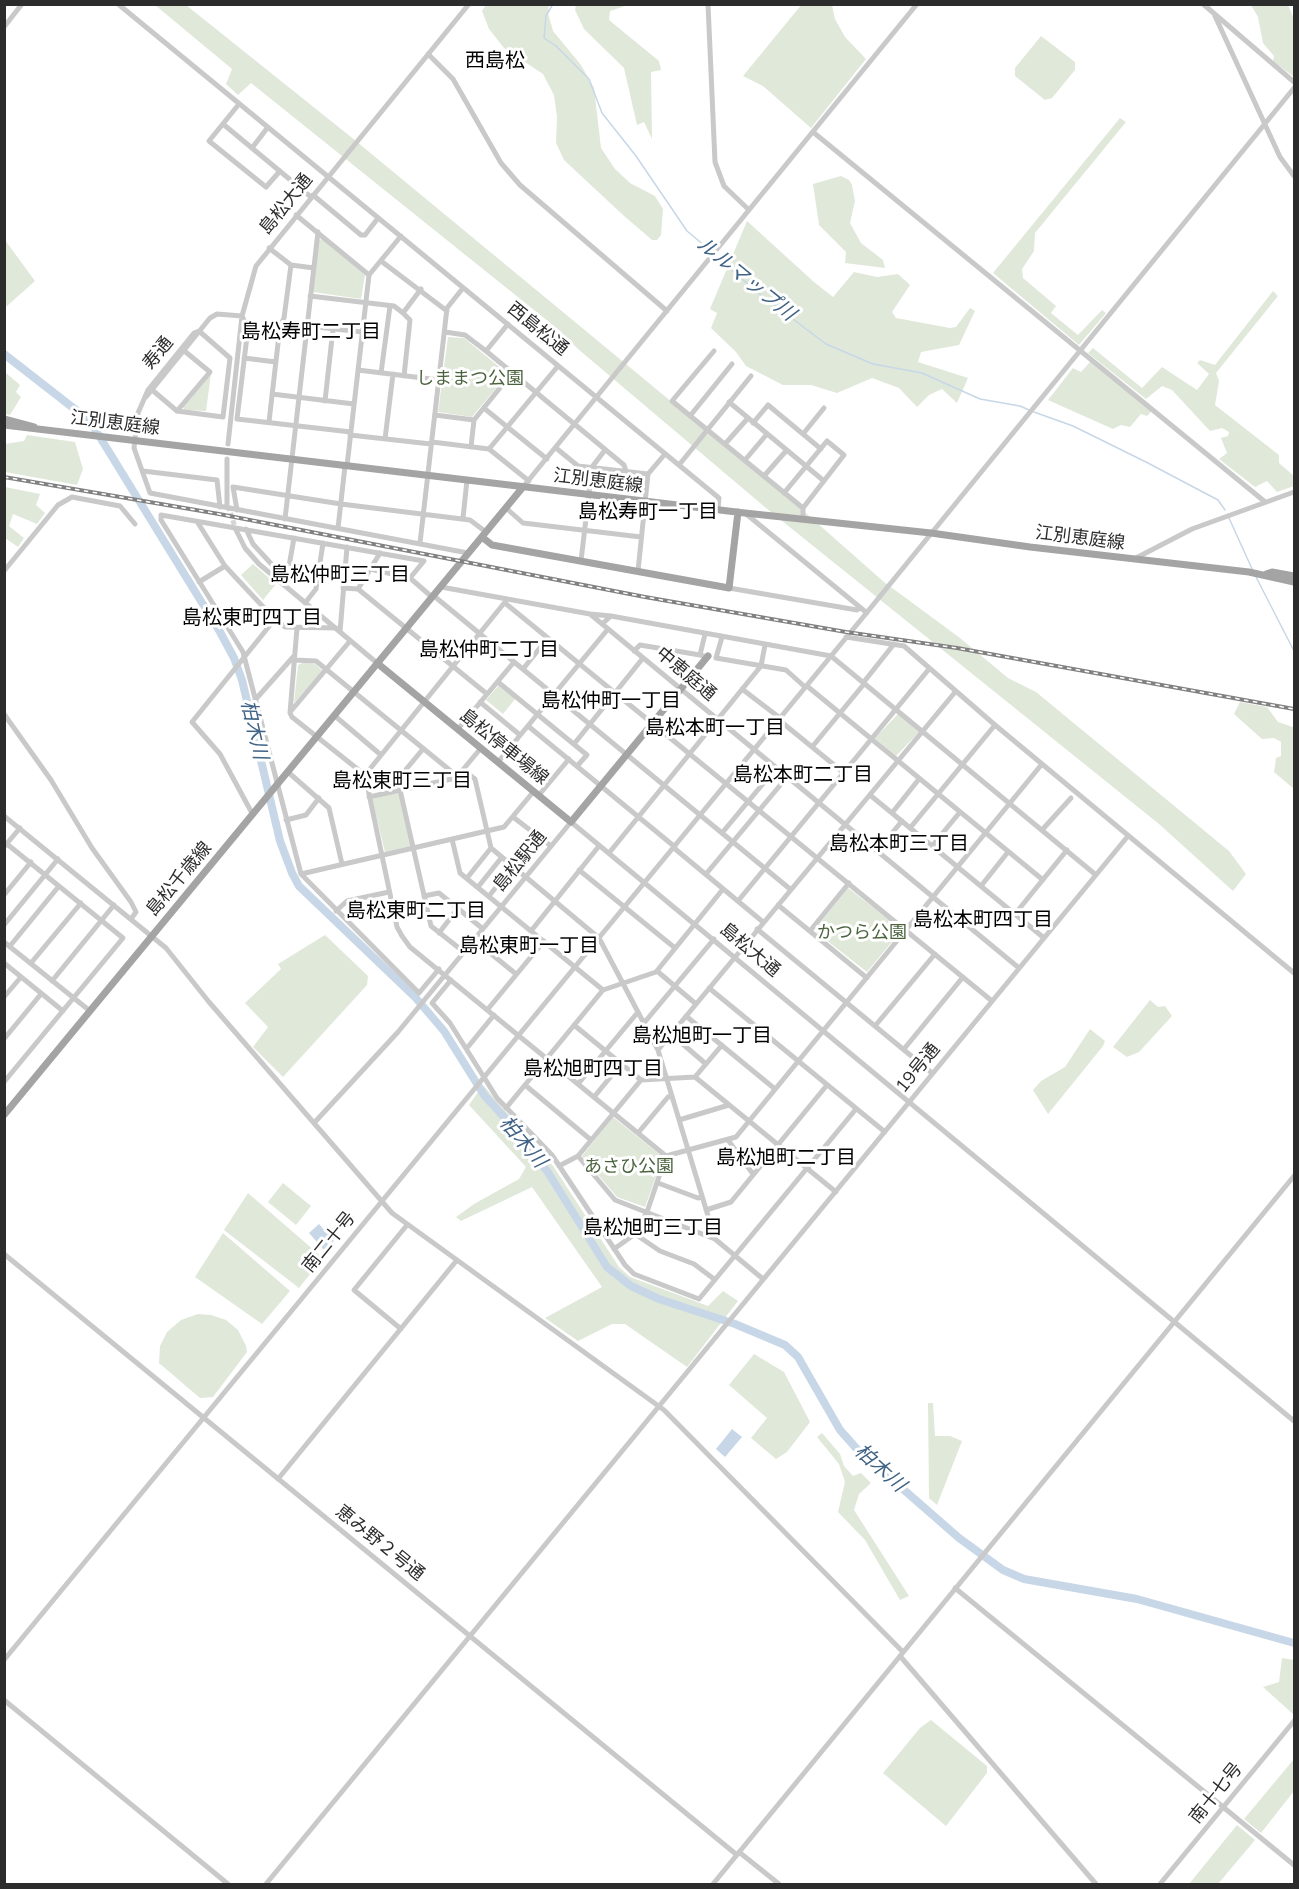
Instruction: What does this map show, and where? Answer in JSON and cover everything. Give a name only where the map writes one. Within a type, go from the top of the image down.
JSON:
[{"type":"main road","name":"江別恵庭線","points":[[4,419],[81,435],[1294,576]]},
{"type":"main road","name":"江別恵庭線","points":[[4,425],[34,427]]},
{"type":"main road","points":[[377,663],[523,487]]},
{"type":"main road","points":[[484,535],[492,545],[729,588],[741,513]]},
{"type":"main road","name":"江別恵庭線","points":[[1264,574],[1269,578],[1294,582]]},
{"type":"main road","points":[[571,822],[708,656]]},
{"type":"main road","name":"島松千歳線","points":[[6,1110],[377,663]]},
{"type":"main road","name":"島松停車場線","points":[[377,663],[571,822]]},
{"type":"street","points":[[4,27],[22,4]]},
{"type":"street","name":"島松大通","points":[[118,4],[328,176],[269,248],[253,273],[242,316],[228,444]]},
{"type":"street","points":[[328,176],[469,4]]},
{"type":"street","points":[[708,4],[716,162],[724,186],[749,210]]},
{"type":"street","points":[[523,487],[917,4]]},
{"type":"street","points":[[1203,4],[1294,82]]},
{"type":"street","points":[[1215,16],[1264,125],[1280,157],[1294,176]]},
{"type":"street","points":[[428,54],[453,79],[501,163],[520,185],[667,311]]},
{"type":"street","name":"南二十号","points":[[4,1660],[574,966],[625,908],[1082,351],[1294,88]]},
{"type":"street","points":[[239,104],[209,141],[266,188],[280,171]]},
{"type":"street","points":[[223,124],[361,235],[365,235],[378,218]]},
{"type":"street","points":[[252,148],[268,127]]},
{"type":"street","points":[[813,132],[1264,501]]},
{"type":"street","name":"西島松通","points":[[328,176],[719,498],[718,509]]},
{"type":"street","points":[[296,215],[369,275]]},
{"type":"street","points":[[285,519],[318,232]]},
{"type":"street","points":[[338,528],[369,275],[401,236]]},
{"type":"street","points":[[269,248],[291,265],[314,268]]},
{"type":"street","points":[[381,261],[421,289],[447,311]]},
{"type":"street","points":[[269,422],[281,323],[284,318],[291,265]]},
{"type":"street","points":[[420,543],[447,311],[463,288]]},
{"type":"street","points":[[403,313],[421,289]]},
{"type":"street","points":[[310,296],[390,306],[403,313],[410,320],[404,376]]},
{"type":"street","points":[[381,373],[390,306]]},
{"type":"street","name":"寿通","points":[[133,441],[138,413],[144,399],[194,333],[199,331],[213,315],[242,316]]},
{"type":"street","points":[[242,316],[248,328],[237,419],[295,425],[385,439],[489,448],[529,481]]},
{"type":"street","points":[[281,323],[362,332]]},
{"type":"street","points":[[486,351],[508,324]]},
{"type":"street","points":[[325,401],[333,329]]},
{"type":"street","points":[[151,389],[177,411],[223,417],[230,358],[199,331]]},
{"type":"street","points":[[445,332],[465,335],[486,351],[624,465],[626,471]]},
{"type":"street","points":[[177,411],[210,372],[183,350]]},
{"type":"street","points":[[714,351],[672,401],[803,508]]},
{"type":"street","points":[[244,358],[276,362]]},
{"type":"street","points":[[690,416],[732,364]]},
{"type":"street","points":[[489,448],[558,366]]},
{"type":"street","points":[[358,370],[439,380]]},
{"type":"street","points":[[385,439],[393,374]]},
{"type":"street","points":[[471,447],[474,420],[512,374]]},
{"type":"street","points":[[678,465],[751,376]]},
{"type":"street","points":[[272,394],[354,404]]},
{"type":"street","points":[[729,402],[824,481]]},
{"type":"street","points":[[753,423],[768,405],[821,448]]},
{"type":"street","points":[[803,434],[824,408]]},
{"type":"street","points":[[485,409],[547,459]]},
{"type":"street","points":[[435,415],[474,420]]},
{"type":"street","points":[[725,444],[748,418]]},
{"type":"street","points":[[745,460],[767,434]]},
{"type":"street","points":[[133,441],[150,493],[468,552]]},
{"type":"street","points":[[784,493],[827,441],[844,455],[803,508],[803,518]]},
{"type":"street","points":[[556,448],[578,466],[648,474]]},
{"type":"street","points":[[581,561],[592,467],[605,450]]},
{"type":"street","points":[[764,476],[786,451]]},
{"type":"street","points":[[638,571],[648,474],[665,454]]},
{"type":"street","points":[[227,459],[227,504]]},
{"type":"street","points":[[143,471],[217,480],[220,507]]},
{"type":"street","points":[[463,518],[467,480]]},
{"type":"street","points":[[237,510],[233,487],[341,504],[463,518],[471,520],[484,535]]},
{"type":"street","points":[[1134,559],[1192,529],[1294,492]]},
{"type":"street","points":[[4,571],[58,505],[72,497],[120,506],[135,524]]},
{"type":"street","points":[[506,508],[523,523],[641,537]]},
{"type":"street","points":[[741,513],[867,613]]},
{"type":"street","points":[[410,578],[424,561],[161,515],[161,520],[243,660],[255,700],[275,787],[301,874],[419,993],[439,969]]},
{"type":"street","points":[[198,522],[225,566],[285,627],[338,630]]},
{"type":"street","points":[[246,529],[258,550],[286,584],[305,603],[377,663]]},
{"type":"street","points":[[236,530],[250,555],[286,584]]},
{"type":"street","points":[[286,584],[294,538]]},
{"type":"street","points":[[305,603],[316,589],[323,543]]},
{"type":"street","points":[[338,630],[346,547]]},
{"type":"street","points":[[358,589],[380,553]]},
{"type":"street","points":[[199,582],[225,566]]},
{"type":"street","points":[[370,570],[410,578],[790,889]]},
{"type":"street","name":"中恵庭通","points":[[441,587],[506,601],[590,614],[1019,968]]},
{"type":"street","points":[[343,588],[358,589],[487,694]]},
{"type":"street","points":[[729,588],[857,610],[860,608]]},
{"type":"street","points":[[364,775],[506,601],[548,638],[992,1001]]},
{"type":"street","points":[[590,614],[831,656],[1095,874]]},
{"type":"street","points":[[602,624],[611,616]]},
{"type":"street","points":[[253,815],[220,754],[192,722],[275,619]]},
{"type":"street","points":[[290,713],[297,628]]},
{"type":"street","points":[[498,762],[608,629]]},
{"type":"street","points":[[705,634],[708,656]]},
{"type":"street","points":[[708,656],[722,637]]},
{"type":"street","points":[[846,637],[904,646],[995,725],[1294,973]]},
{"type":"street","points":[[523,669],[548,638]]},
{"type":"street","points":[[290,713],[350,641]]},
{"type":"street","points":[[812,747],[894,644]]},
{"type":"street","points":[[634,651],[640,645],[786,670],[1043,880]]},
{"type":"street","points":[[609,853],[761,666],[765,645]]},
{"type":"street","points":[[255,700],[294,657]]},
{"type":"street","points":[[294,657],[316,661],[327,669],[457,777]]},
{"type":"street","points":[[574,744],[643,658]]},
{"type":"street","points":[[458,729],[514,662]]},
{"type":"street","points":[[738,901],[929,669]]},
{"type":"street","points":[[498,682],[587,755],[577,766]]},
{"type":"street","points":[[742,689],[844,773]]},
{"type":"street","points":[[658,1050],[956,691]]},
{"type":"street","points":[[480,702],[520,735]]},
{"type":"street","points":[[290,713],[364,775],[389,892],[402,936],[410,947],[666,1156]]},
{"type":"street","points":[[4,714],[51,780],[92,848],[131,902],[136,912],[131,919]]},
{"type":"street","points":[[335,716],[381,755]]},
{"type":"street","points":[[910,828],[995,725]]},
{"type":"street","points":[[528,726],[763,922]]},
{"type":"street","points":[[369,797],[457,777],[481,748]]},
{"type":"street","points":[[423,749],[398,779],[400,790],[431,926],[464,952]]},
{"type":"street","points":[[301,874],[504,827],[569,759]]},
{"type":"street","points":[[666,1156],[736,1137],[1042,764]]},
{"type":"street","points":[[722,833],[776,768]]},
{"type":"street","points":[[463,770],[475,779],[491,848],[599,938],[624,984],[658,1050],[715,1239]]},
{"type":"street","points":[[288,772],[329,808],[342,864]]},
{"type":"street","points":[[706,874],[787,777]]},
{"type":"street","points":[[892,813],[919,779]]},
{"type":"street","points":[[870,795],[1044,938]]},
{"type":"street","points":[[286,820],[306,814],[319,798]]},
{"type":"street","points":[[1042,830],[1071,798]]},
{"type":"street","points":[[932,846],[960,812]]},
{"type":"street","points":[[4,816],[166,948],[380,1202],[407,1225],[659,1406],[684,1427],[902,1654],[1096,1884]]},
{"type":"street","points":[[513,817],[551,846]]},
{"type":"street","points":[[877,851],[902,821]]},
{"type":"street","name":"島松大通","points":[[571,822],[1294,1421]]},
{"type":"street","name":"島松駅通","points":[[314,1123],[412,1016],[571,822]]},
{"type":"street","points":[[4,1082],[123,938],[31,862],[6,845],[20,828]]},
{"type":"street","name":"19号通","points":[[266,1884],[1128,836]]},
{"type":"street","points":[[452,839],[460,873],[603,990]]},
{"type":"street","points":[[531,931],[599,846]]},
{"type":"street","points":[[467,878],[491,848]]},
{"type":"street","points":[[1015,914],[1067,850]]},
{"type":"street","points":[[981,886],[1008,852]]},
{"type":"street","points":[[478,887],[502,857]]},
{"type":"street","points":[[4,924],[58,859]]},
{"type":"street","points":[[4,895],[31,862]]},
{"type":"street","points":[[489,896],[513,866]]},
{"type":"street","points":[[579,870],[675,948]]},
{"type":"street","points":[[810,931],[849,883]]},
{"type":"street","points":[[10,946],[59,886]]},
{"type":"street","points":[[506,1108],[603,990],[657,971],[723,889]]},
{"type":"street","points":[[336,911],[346,901],[389,892]]},
{"type":"street","points":[[424,896],[438,893],[483,929]]},
{"type":"street","points":[[31,963],[81,903]]},
{"type":"street","points":[[778,904],[867,978]]},
{"type":"street","points":[[52,981],[114,906]]},
{"type":"street","points":[[439,933],[458,908]]},
{"type":"street","points":[[757,929],[932,1073]]},
{"type":"street","points":[[644,1023],[714,939]]},
{"type":"street","points":[[474,940],[516,975]]},
{"type":"street","points":[[488,1009],[543,941]]},
{"type":"street","points":[[4,942],[90,1011]]},
{"type":"street","points":[[875,1026],[935,954]]},
{"type":"street","points":[[4,963],[63,1011]]},
{"type":"street","points":[[657,971],[696,1004]]},
{"type":"street","points":[[4,997],[21,977]]},
{"type":"street","points":[[904,1050],[963,977]]},
{"type":"street","points":[[451,980],[432,1003],[450,1023],[482,1079],[559,1166],[614,1249],[634,1274],[699,1299],[855,1108]]},
{"type":"street","points":[[709,988],[885,1132]]},
{"type":"street","points":[[4,1039],[42,994]]},
{"type":"street","points":[[578,1084],[638,1012]]},
{"type":"street","points":[[466,1048],[494,1015]]},
{"type":"street","points":[[686,1016],[775,1089]]},
{"type":"street","points":[[574,1025],[640,1080],[695,1077],[836,1192]]},
{"type":"street","points":[[671,1034],[706,1064]]},
{"type":"street","points":[[695,1077],[722,1045]]},
{"type":"street","points":[[594,1098],[621,1064]]},
{"type":"street","points":[[559,1166],[578,1156],[640,1080]]},
{"type":"street","points":[[525,1085],[591,1140]]},
{"type":"street","points":[[706,1209],[731,1202],[827,1085]]},
{"type":"street","points":[[638,1133],[668,1097],[672,1096]]},
{"type":"street","points":[[679,1120],[729,1105]]},
{"type":"street","points":[[728,1140],[753,1174]]},
{"type":"street","points":[[578,1156],[615,1200],[715,1239],[764,1279]]},
{"type":"street","points":[[614,1249],[635,1234],[647,1212],[666,1156]]},
{"type":"street","points":[[713,1884],[1294,1176]]},
{"type":"street","points":[[658,1183],[698,1198],[702,1197]]},
{"type":"street","points":[[401,1329],[354,1290],[407,1225]]},
{"type":"street","points":[[635,1234],[660,1251],[694,1264],[714,1279]]},
{"type":"street","name":"恵み野２号通","points":[[4,1254],[207,1414],[280,1477],[738,1854],[779,1884]]},
{"type":"street","points":[[280,1477],[457,1260]]},
{"type":"street","points":[[956,1588],[1294,1865]]},
{"type":"street","points":[[4,1700],[228,1884]]},
{"type":"street","name":"南十七号","points":[[1160,1884],[1294,1721]]},
{"type":"green space","points":[[802,4],[832,5],[835,19],[845,37],[866,59],[811,128],[763,86],[743,76]]},
{"type":"green space","points":[[155,5],[186,5],[351,137],[799,507],[884,582],[960,638],[1008,678],[1036,692],[1229,851],[1246,874],[1233,891],[1159,824],[766,508],[578,349],[559,330],[251,83],[238,95],[226,84],[232,69]]},
{"type":"green space","points":[[486,5],[549,5],[548,13],[553,31],[581,65],[594,88],[601,148],[615,169],[630,183],[655,196],[663,209],[661,235],[657,240],[652,240],[564,160],[556,143],[557,117],[554,95],[543,74],[504,48],[489,29],[482,11]]},
{"type":"green space","points":[[576,5],[628,5],[610,11],[609,20],[659,61],[661,70],[651,72],[652,139],[644,122],[637,125],[624,68],[584,29],[575,10]]},
{"type":"green space","points":[[1251,5],[1288,5],[1294,19],[1294,77],[1273,61],[1274,56],[1263,43],[1258,17]]},
{"type":"green space","points":[[1041,36],[1075,62],[1075,70],[1052,98],[1045,100],[1015,76],[1015,68]]},
{"type":"green space","points":[[1120,118],[1126,122],[1035,233],[1034,251],[1022,269],[1023,278],[1056,306],[1051,313],[1078,335],[1102,310],[1106,313],[1079,345],[993,273]]},
{"type":"green space","points":[[841,176],[849,180],[852,185],[855,201],[850,223],[861,243],[883,260],[885,268],[845,263],[846,252],[819,225],[813,184]]},
{"type":"green space","points":[[747,221],[833,297],[854,272],[877,277],[898,274],[910,285],[892,312],[896,318],[950,328],[956,327],[970,308],[975,311],[959,345],[921,352],[918,362],[968,378],[957,403],[942,389],[929,395],[917,407],[899,388],[872,378],[837,393],[811,385],[783,385],[746,366],[736,352],[711,328],[717,313],[710,309]]},
{"type":"green space","points":[[322,239],[365,275],[361,299],[313,292],[319,240]]},
{"type":"green space","points":[[5,240],[35,281],[7,306],[4,304]]},
{"type":"green space","points":[[1273,291],[1278,296],[1216,373],[1219,381],[1215,405],[1279,455],[1279,463],[1294,476],[1294,486],[1277,492],[1267,481],[1255,487],[1219,459],[1227,453],[1221,438],[1228,436],[1229,432],[1222,428],[1210,431],[1172,390],[1162,386],[1146,399],[1088,353],[1093,348],[1142,388],[1162,367],[1197,390],[1209,374],[1197,363],[1200,360],[1215,365]]},
{"type":"green space","name":"しままつ公園","points":[[448,337],[464,338],[508,374],[472,417],[438,412]]},
{"type":"green space","points":[[1091,361],[1152,411],[1147,416],[1141,414],[1130,427],[1121,425],[1113,429],[1048,400],[1073,368],[1081,372]]},
{"type":"green space","points":[[5,372],[20,385],[16,392],[21,397],[10,415],[5,414]]},
{"type":"green space","points":[[211,374],[206,411],[184,410],[183,407]]},
{"type":"green space","points":[[27,435],[75,442],[83,469],[77,485],[5,472],[5,444],[24,441]]},
{"type":"green space","points":[[5,487],[40,494],[36,505],[45,513],[37,524],[13,514],[9,526],[24,538],[18,547],[5,538]]},
{"type":"green space","points":[[253,564],[276,584],[263,600],[241,575]]},
{"type":"green space","points":[[304,662],[315,664],[323,671],[294,703],[298,665]]},
{"type":"green space","points":[[499,685],[515,699],[503,714],[486,700]]},
{"type":"green space","points":[[1240,702],[1267,707],[1278,722],[1293,727],[1294,789],[1274,772],[1276,758],[1281,756],[1281,742],[1274,738],[1262,739],[1234,714]]},
{"type":"green space","points":[[898,714],[919,732],[896,756],[875,738]]},
{"type":"green space","points":[[399,793],[411,846],[385,852],[372,799]]},
{"type":"green space","name":"かつら公園","points":[[848,888],[900,928],[900,932],[867,972],[816,932],[816,928]]},
{"type":"green space","points":[[325,935],[368,976],[367,985],[283,1077],[253,1047],[268,1027],[245,1003],[281,969],[278,964]]},
{"type":"green space","points":[[1150,1000],[1158,1007],[1165,1006],[1172,1016],[1139,1052],[1127,1057],[1113,1047]]},
{"type":"green space","points":[[1090,1029],[1105,1041],[1103,1046],[1048,1114],[1033,1090],[1041,1081],[1065,1067]]},
{"type":"green space","points":[[483,1085],[553,1166],[619,1267],[630,1277],[708,1306],[723,1291],[738,1301],[687,1367],[625,1324],[612,1324],[578,1341],[545,1318],[602,1287],[532,1187],[461,1221],[456,1217],[474,1204],[519,1179],[526,1167],[469,1105]]},
{"type":"green space","name":"あさひ公園","points":[[613,1117],[663,1157],[645,1207],[617,1197],[582,1156]]},
{"type":"green space","points":[[283,1183],[311,1206],[296,1225],[268,1202]]},
{"type":"green space","points":[[248,1193],[323,1258],[299,1288],[224,1230]]},
{"type":"green space","points":[[223,1233],[290,1291],[262,1324],[195,1277]]},
{"type":"green space","points":[[198,1314],[226,1320],[238,1330],[246,1346],[247,1352],[213,1397],[200,1398],[159,1363],[160,1346],[167,1332],[181,1320]]},
{"type":"green space","points":[[754,1354],[784,1372],[810,1422],[787,1452],[776,1459],[751,1438],[767,1418],[729,1385]]},
{"type":"green space","points":[[928,1403],[933,1403],[935,1436],[950,1436],[962,1441],[937,1505],[929,1498]]},
{"type":"green space","points":[[822,1433],[840,1454],[844,1466],[853,1476],[861,1473],[871,1483],[859,1494],[854,1510],[909,1596],[900,1600],[865,1540],[838,1512],[845,1482],[839,1464],[817,1437]]},
{"type":"green space","points":[[1282,1658],[1294,1660],[1294,1715],[1263,1687],[1279,1682]]},
{"type":"green space","points":[[931,1720],[987,1766],[987,1773],[946,1826],[883,1773],[920,1728]]},
{"type":"green space","points":[[1294,1759],[1294,1791],[1261,1833],[1244,1819]]},
{"type":"green space","points":[[1237,1825],[1255,1840],[1218,1884],[1189,1884]]},
{"type":"water","points":[[319,1224],[334,1241],[324,1250],[309,1233]]},
{"type":"water","points":[[732,1429],[742,1437],[725,1457],[716,1449]]},
{"type":"waterway","name":"ルルマップ川","points":[[553,4],[546,16],[544,38],[556,46],[589,79],[602,113],[636,156],[687,231],[711,251]]},
{"type":"waterway","name":"ルルマップ川","points":[[714,255],[761,295],[826,344],[873,364],[922,373],[980,399],[1020,406],[1029,410]]},
{"type":"waterway","name":"柏木川","points":[[4,354],[90,421],[220,632],[234,658],[242,680],[280,841],[299,886],[415,997],[444,1031],[484,1095],[525,1140],[549,1174],[607,1267],[631,1286],[659,1299],[735,1324],[785,1345],[798,1357],[840,1430],[856,1448],[959,1538],[1003,1570],[1024,1579],[1137,1599],[1294,1643]]},
{"type":"waterway","name":"ルルマップ川","points":[[1034,412],[1073,426],[1146,462],[1218,500],[1225,510]]},
{"type":"waterway","name":"ルルマップ川","points":[[1229,518],[1253,571]]},
{"type":"waterway","name":"ルルマップ川","points":[[1255,575],[1294,651]]},
{"type":"tunnel","points":[[228,506],[236,530]]},
{"type":"railway","points":[[4,477],[219,514],[645,597],[846,632],[957,648],[1294,709]]},
{"type":"district","name":"西島松","points":[[495,61]]},
{"type":"district","name":"島松寿町二丁目","points":[[311,332]]},
{"type":"district","name":"島松寿町一丁目","points":[[648,512]]},
{"type":"district","name":"島松仲町三丁目","points":[[340,575]]},
{"type":"district","name":"島松東町四丁目","points":[[252,618]]},
{"type":"district","name":"島松仲町二丁目","points":[[489,650]]},
{"type":"district","name":"島松仲町一丁目","points":[[611,701]]},
{"type":"district","name":"島松本町一丁目","points":[[715,728]]},
{"type":"district","name":"島松本町二丁目","points":[[803,775]]},
{"type":"district","name":"島松東町三丁目","points":[[402,781]]},
{"type":"district","name":"島松本町三丁目","points":[[899,844]]},
{"type":"district","name":"島松東町二丁目","points":[[416,911]]},
{"type":"district","name":"島松本町四丁目","points":[[983,920]]},
{"type":"district","name":"島松東町一丁目","points":[[529,946]]},
{"type":"district","name":"島松旭町一丁目","points":[[702,1036]]},
{"type":"district","name":"島松旭町四丁目","points":[[593,1069]]},
{"type":"district","name":"島松旭町二丁目","points":[[786,1158]]},
{"type":"district","name":"島松旭町三丁目","points":[[653,1228]]}]
